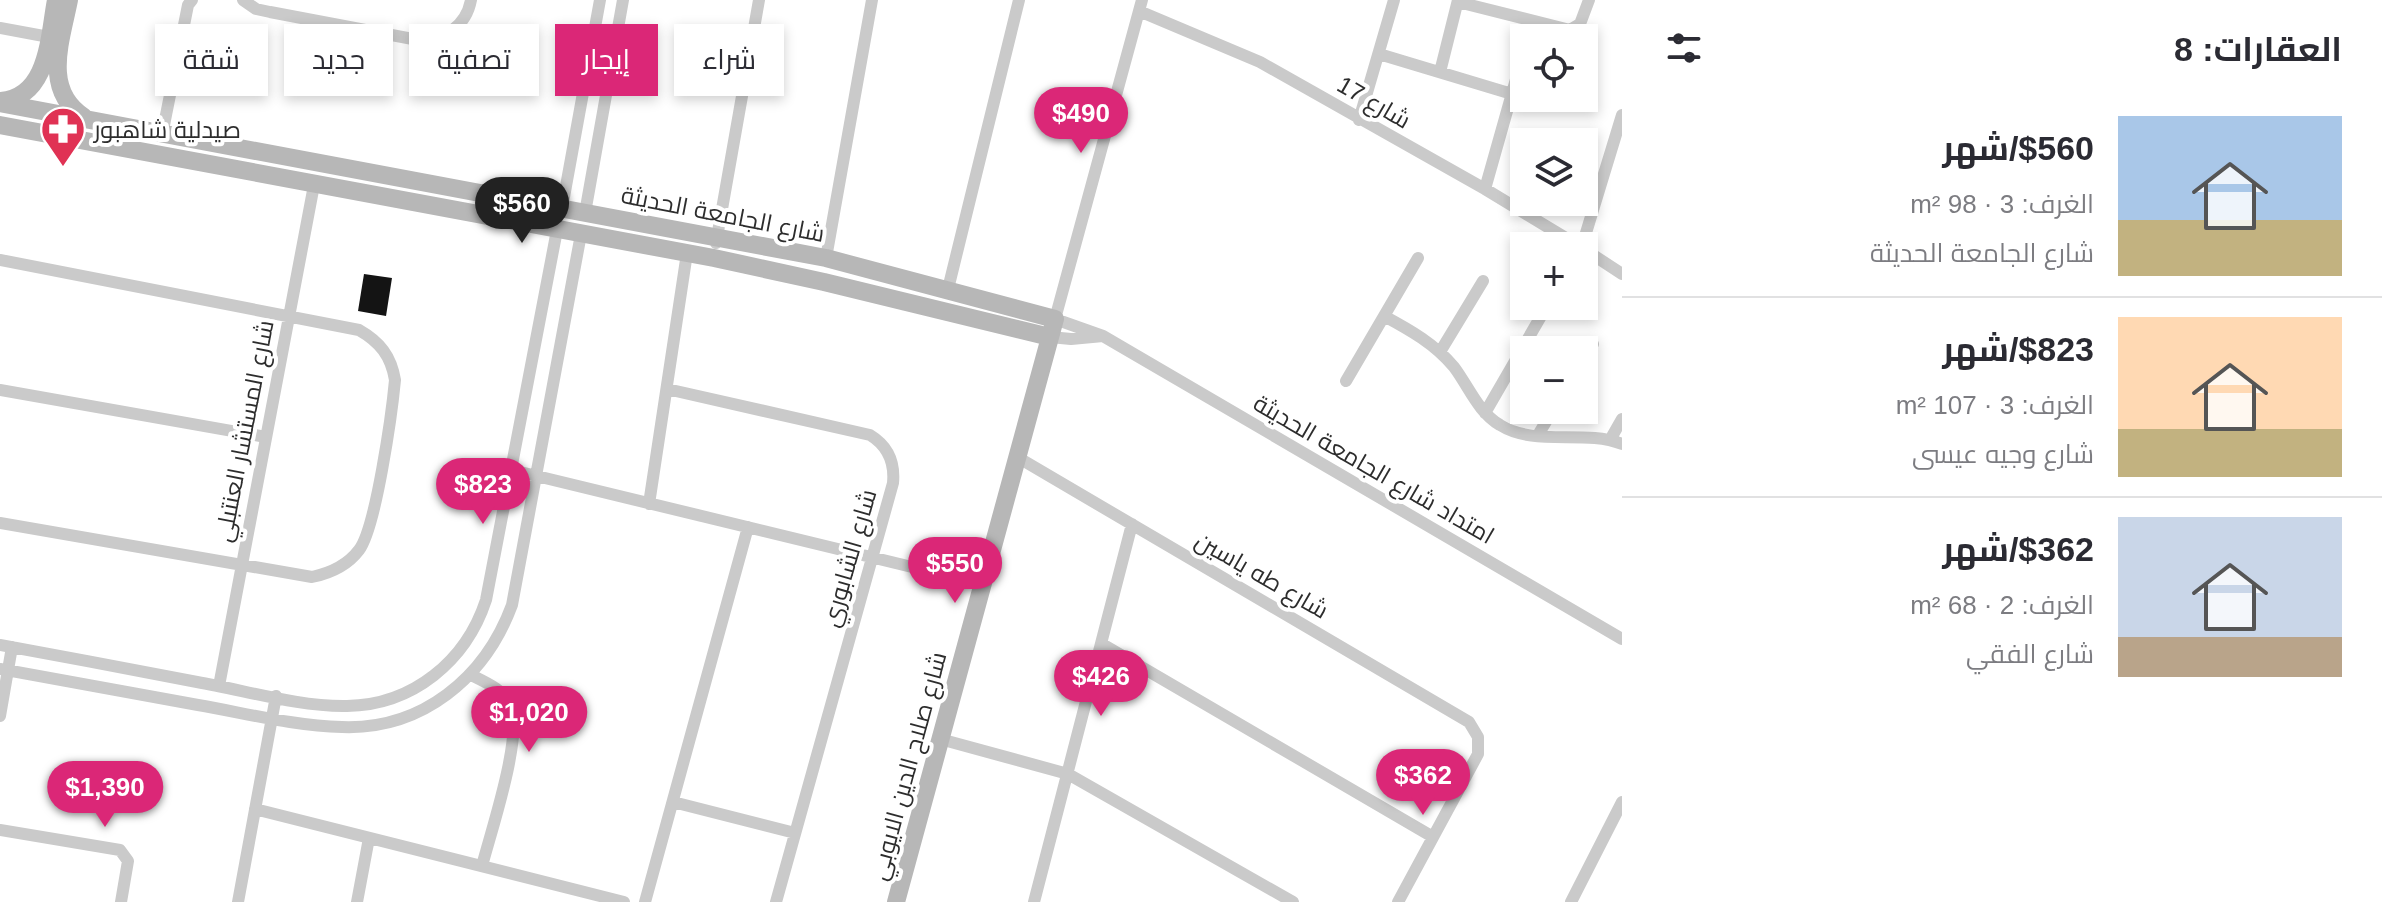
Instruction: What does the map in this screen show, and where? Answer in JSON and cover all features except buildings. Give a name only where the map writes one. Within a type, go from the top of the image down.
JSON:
[{"type":"street","points":[[0,102],[16,98],[33,85],[43,66],[56,0]]},
{"type":"street","points":[[69,0],[57,77],[67,103],[90,120]]},
{"type":"street","points":[[162,135],[188,5],[192,0]]},
{"type":"street","points":[[243,0],[256,9],[429,40],[440,38],[459,26],[471,0]]},
{"type":"street","points":[[562,208],[600,0]]},
{"type":"street","points":[[585,213],[623,0]]},
{"type":"street","points":[[714,258],[759,0]]},
{"type":"street","points":[[826,258],[872,0]]},
{"type":"street","points":[[948,289],[1019,0]]},
{"type":"street","points":[[1359,120],[1394,0]]},
{"type":"street","points":[[1440,72],[1458,1],[1574,29],[1580,24],[1589,0]]},
{"type":"street","points":[[1103,336],[1071,339],[1052,328],[1140,6]]},
{"type":"street","name":"شارع 17","points":[[1140,6],[1251,58],[1557,232]]},
{"type":"street","points":[[0,28],[49,37]]},
{"type":"street","points":[[1379,54],[1510,93]]},
{"type":"street","points":[[1485,189],[1510,101]]},
{"type":"street","name":"شارع الجامعة الحديثة","points":[[0,102],[250,152],[826,258],[948,289],[1052,328]]},
{"type":"street","points":[[1587,232],[1622,115]]},
{"type":"street","name":"شارع الجامعة الحديثة","points":[[0,125],[714,258],[1052,328]]},
{"type":"street","points":[[245,172],[250,152]]},
{"type":"street","name":"شارع المستشار العنتبلي","points":[[219,686],[314,185]]},
{"type":"street","points":[[0,716],[6,646],[324,704],[366,705],[407,693],[442,670],[470,639],[480,620],[491,580],[557,230]]},
{"type":"street","points":[[4,670],[272,718],[342,727],[383,724],[431,706],[471,675],[496,643],[512,605],[581,234]]},
{"type":"street","points":[[649,504],[687,253]]},
{"type":"street","points":[[1346,381],[1418,258]]},
{"type":"street","name":"شارع 17","points":[[1598,258],[1622,274]]},
{"type":"street","points":[[0,260],[359,330],[381,345],[393,367],[394,392],[371,521],[361,548],[339,568],[326,574],[312,577],[0,523]]},
{"type":"street","points":[[1440,352],[1483,281]]},
{"type":"street","points":[[1384,316],[1424,338],[1440,352],[1485,413],[1507,429],[1616,442],[1622,419]]},
{"type":"street","points":[[1485,413],[1539,320]]},
{"type":"street","name":"امتداد شارع الجامعة الحديثة","points":[[1052,328],[1103,336],[1622,639]]},
{"type":"street","name":"شارع صلاح الدين الايوبي","points":[[896,902],[1052,328]]},
{"type":"street","name":"شارع الشابوري","points":[[667,389],[870,435],[887,450],[894,472],[776,902]]},
{"type":"street","points":[[0,390],[266,437]]},
{"type":"street","points":[[1538,435],[1545,424]]},
{"type":"street","name":"شارع طه ياسين","points":[[1017,457],[1469,722],[1478,737],[1478,754],[1433,837]]},
{"type":"street","points":[[512,470],[982,584]]},
{"type":"street","points":[[1039,900],[1132,524]]},
{"type":"street","points":[[645,902],[748,527]]},
{"type":"street","points":[[1102,644],[1433,837],[1398,902]]},
{"type":"street","points":[[471,675],[497,689],[510,703],[515,723],[482,866]]},
{"type":"street","points":[[238,902],[276,696]]},
{"type":"street","points":[[940,739],[1068,774],[1293,902]]},
{"type":"street","points":[[673,802],[795,833]]},
{"type":"street","points":[[1571,902],[1622,802]]},
{"type":"street","points":[[255,809],[624,902]]},
{"type":"street","points":[[0,830],[120,850],[128,861],[121,902]]},
{"type":"street","points":[[357,902],[369,838]]},
{"type":"place","name":"صيدلية شاهبور","points":[[63,168]]}]
